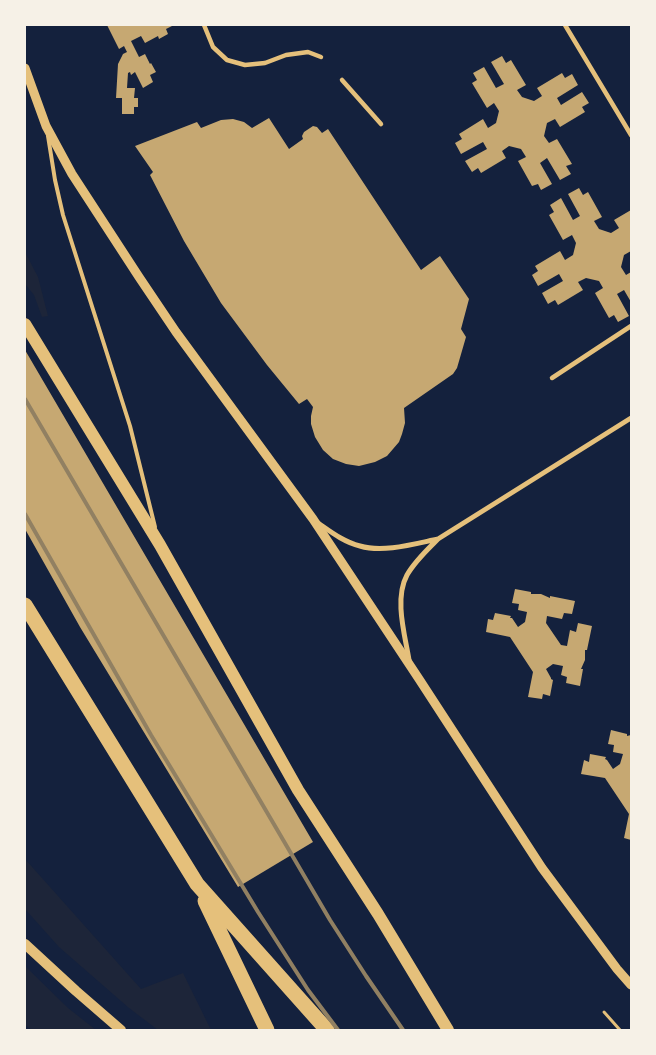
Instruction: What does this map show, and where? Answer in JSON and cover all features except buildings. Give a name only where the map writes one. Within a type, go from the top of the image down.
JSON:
[{"type":"highway","points":[[25,604],[197,884],[267,1030]]},
{"type":"highway","points":[[197,884],[326,1030]]},
{"type":"main road","points":[[25,324],[160,545],[298,790],[378,914],[448,1030]]},
{"type":"main road","points":[[25,944],[121,1030]]},
{"type":"street","points":[[204,25],[213,47],[227,60],[245,65],[265,63],[286,56],[308,52],[321,57]]},
{"type":"street","points":[[565,25],[631,136]]},
{"type":"street","points":[[25,68],[46,126],[72,174],[144,285],[176,332],[313,519],[542,868],[631,985]]},
{"type":"street","points":[[342,80],[381,124]]},
{"type":"street","points":[[552,378],[631,326]]},
{"type":"street","points":[[410,665],[401,610],[402,590],[407,576],[417,561],[438,539],[631,418]]},
{"type":"street","points":[[313,519],[334,534],[361,547],[376,549],[392,548],[438,539]]},
{"type":"lane","points":[[46,126],[60,208],[130,426],[160,545]]},
{"type":"path","points":[[604,1012],[620,1030]]},
{"type":"shaded area","points":[[25,252],[38,277],[48,316],[42,317],[34,295],[25,284]]},
{"type":"shaded area","points":[[25,859],[141,989],[183,973],[211,1030],[158,1030],[129,1008],[59,947],[25,909]]},
{"type":"shaded area","points":[[25,966],[68,1008],[96,1030],[32,1030],[25,1025]]},
{"type":"railway","points":[[25,399],[330,920],[403,1030]]},
{"type":"railway","points":[[25,514],[151,735],[258,912],[308,990],[338,1030]]}]
